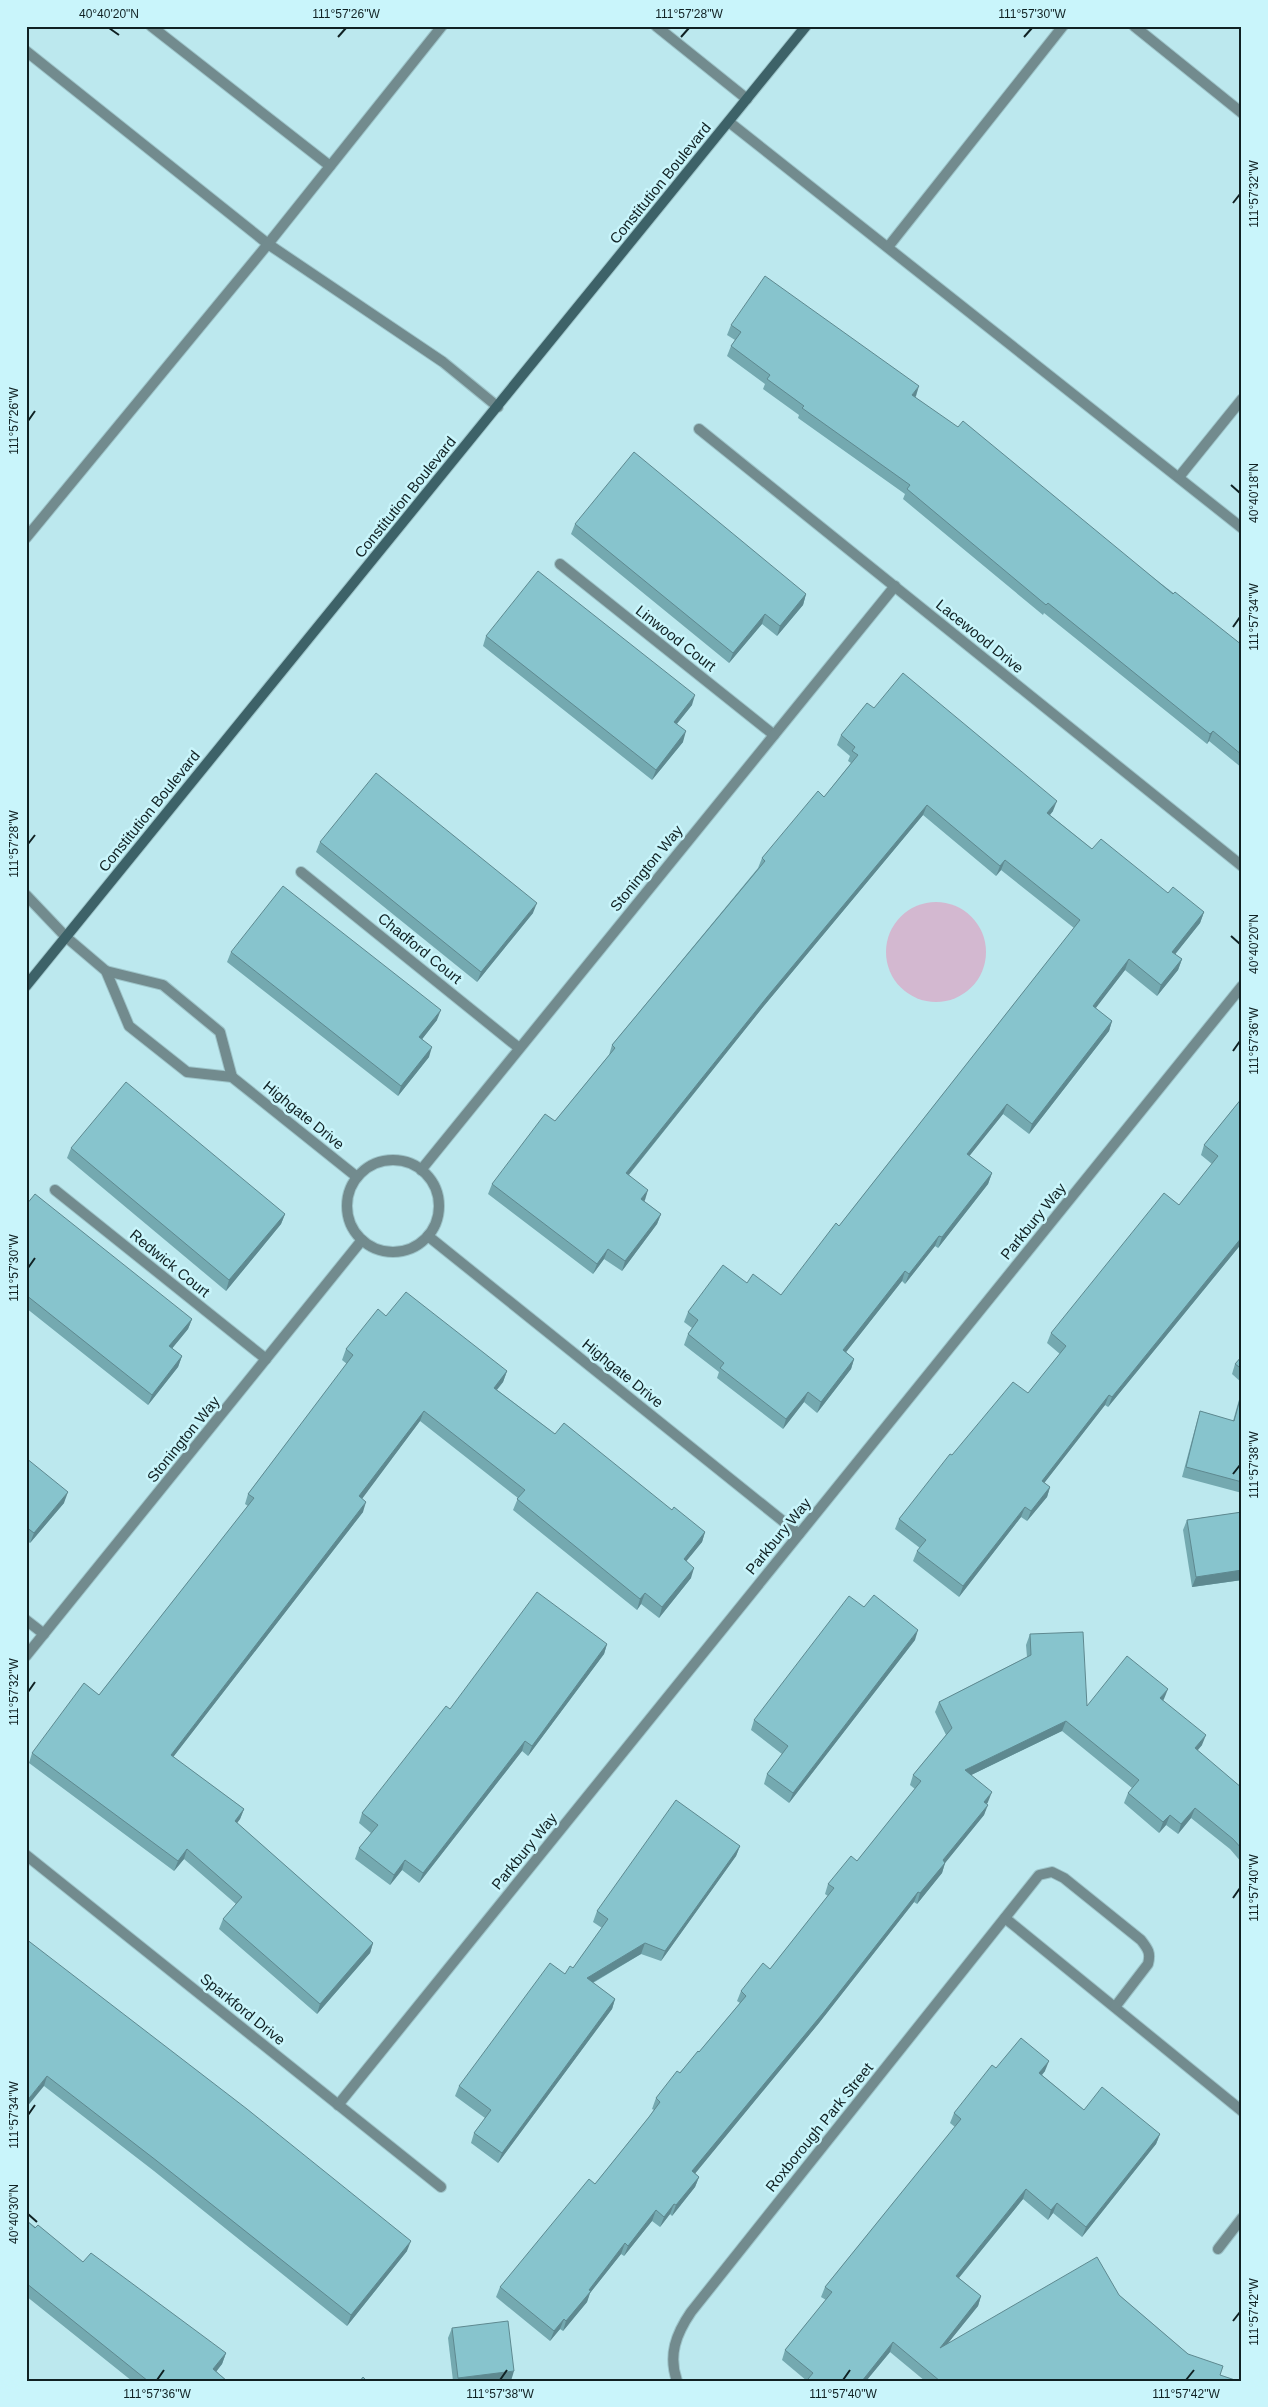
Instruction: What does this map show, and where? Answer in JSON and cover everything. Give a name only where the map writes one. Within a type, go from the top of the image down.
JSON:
[{"type":"main road","name":"Constitution Boulevard","points":[[26,986],[806,26]]},
{"type":"street","points":[[151,26],[330,166]]},
{"type":"street","points":[[26,538],[268,244],[442,26]]},
{"type":"street","points":[[656,26],[747,99]]},
{"type":"street","points":[[888,247],[1064,26]]},
{"type":"street","points":[[1134,26],[1242,112]]},
{"type":"street","points":[[26,51],[268,244],[443,362],[498,407]]},
{"type":"street","points":[[729,122],[1242,528]]},
{"type":"street","points":[[1179,477],[1242,399]]},
{"type":"street","name":"Lacewood Drive","points":[[699,429],[1242,866]]},
{"type":"street","name":"Linwood Court","points":[[560,564],[774,735]]},
{"type":"street","name":"Stonington Way","points":[[421,1170],[895,586]]},
{"type":"street","name":"Chadford Court","points":[[301,872],[520,1048]]},
{"type":"street","points":[[26,895],[66,937],[106,971],[164,985],[220,1032],[232,1077],[187,1072],[129,1026],[106,971]]},
{"type":"street","name":"Parkbury Way","points":[[338,2105],[1242,986]]},
{"type":"street","name":"Highgate Drive","points":[[232,1077],[357,1177]]},
{"type":"street","points":[[392,1160],[412,1164],[421,1170],[433,1184],[439,1201],[435,1226],[428,1236],[421,1243],[402,1252],[380,1250],[362,1240],[350,1221],[347,1210],[348,1198],[357,1177],[373,1165],[392,1160]]},
{"type":"street","name":"Redwick Court","points":[[55,1190],[266,1359]]},
{"type":"street","name":"Highgate Drive","points":[[428,1236],[799,1534]]},
{"type":"street","name":"Stonington Way","points":[[26,1656],[362,1240]]},
{"type":"street","points":[[26,1620],[44,1634]]},
{"type":"street","name":"Sparkford Drive","points":[[26,1855],[441,2188]]},
{"type":"street","name":"Roxborough Park Street","points":[[677,2381],[672,2363],[674,2346],[680,2328],[690,2312],[1039,1875],[1052,1872],[1064,1878],[1141,1940],[1148,1948],[1150,1956],[1148,1964],[1115,2007]]},
{"type":"street","points":[[1005,1918],[1242,2111]]},
{"type":"street","points":[[1218,2250],[1242,2218]]},
{"type":"shaded area","points":[[936,902],[955,905],[972,916],[983,933],[986,952],[983,971],[972,988],[955,999],[936,1002],[917,999],[900,988],[889,971],[886,952],[889,933],[900,916],[917,905]]},
{"type":"building","points":[[765,276],[919,386],[912,395],[958,427],[963,421],[1173,594],[1175,592],[1242,645],[1242,755],[1213,731],[1210,734],[1048,603],[1046,605],[907,489],[910,485],[802,408],[804,406],[767,379],[770,375],[731,346],[741,332],[731,325]]},
{"type":"building","points":[[634,452],[806,594],[780,626],[765,614],[733,653],[575,524]]},
{"type":"building","points":[[538,571],[695,695],[674,722],[686,731],[656,770],[486,636]]},
{"type":"building","points":[[903,673],[1057,801],[1047,813],[1092,849],[1101,839],[1168,893],[1173,887],[1204,912],[1172,952],[1182,959],[1161,985],[1129,959],[1093,1006],[1112,1021],[1032,1124],[1007,1104],[967,1154],[992,1173],[942,1237],[939,1236],[909,1274],[905,1271],[843,1350],[854,1359],[821,1402],[808,1392],[786,1419],[720,1368],[724,1363],[688,1334],[698,1320],[688,1312],[723,1265],[747,1283],[753,1274],[781,1295],[836,1223],[839,1226],[1080,920],[1005,860],[1000,866],[927,805],[767,997],[626,1173],[648,1190],[641,1199],[661,1214],[625,1261],[608,1249],[597,1264],[492,1184],[545,1114],[555,1121],[615,1048],[612,1045],[765,861],[762,858],[818,791],[824,797],[858,755],[852,751],[855,747],[841,735],[867,703],[874,708]]},
{"type":"building","points":[[376,773],[537,903],[481,972],[320,842]]},
{"type":"building","points":[[283,886],[441,1010],[419,1037],[432,1047],[401,1086],[231,952]]},
{"type":"building","points":[[126,1082],[285,1214],[229,1280],[71,1148]]},
{"type":"building","points":[[1242,1098],[1242,1237],[1112,1397],[1109,1395],[1042,1481],[1050,1487],[1031,1511],[1025,1507],[963,1586],[917,1551],[926,1540],[899,1519],[950,1454],[952,1455],[1013,1382],[1028,1393],[1066,1346],[1051,1333],[1164,1193],[1179,1205],[1218,1156],[1204,1145]]},
{"type":"building","points":[[35,1194],[192,1319],[169,1346],[182,1356],[152,1395],[26,1295],[26,1205]]},
{"type":"building","points":[[406,1292],[507,1371],[494,1388],[555,1434],[564,1423],[672,1510],[674,1507],[705,1532],[684,1559],[694,1568],[662,1607],[645,1593],[640,1599],[517,1499],[525,1490],[424,1411],[359,1496],[366,1502],[171,1755],[244,1809],[235,1821],[373,1943],[320,2004],[223,1919],[242,1897],[187,1849],[178,1861],[32,1753],[84,1683],[99,1695],[254,1498],[248,1494],[353,1355],[346,1349],[378,1309],[386,1316]]},
{"type":"building","points":[[1242,1356],[1242,1369],[1235,1364]]},
{"type":"building","points":[[1242,1392],[1242,1482],[1186,1467],[1200,1411],[1234,1421]]},
{"type":"building","points":[[26,1458],[68,1492],[34,1533],[26,1527]]},
{"type":"building","points":[[1242,1512],[1242,1570],[1196,1577],[1187,1520]]},
{"type":"building","points":[[537,1592],[607,1644],[532,1746],[525,1741],[423,1873],[405,1860],[394,1875],[359,1848],[378,1825],[362,1813],[446,1706],[450,1709]]},
{"type":"building","points":[[874,1595],[918,1630],[793,1793],[767,1774],[788,1746],[754,1720],[849,1596],[864,1607]]},
{"type":"building","points":[[1083,1632],[1087,1706],[1127,1656],[1168,1689],[1160,1698],[1206,1735],[1195,1748],[1242,1788],[1242,1849],[1233,1839],[1195,1808],[1181,1824],[1170,1815],[1163,1822],[1128,1793],[1139,1780],[1066,1721],[965,1770],[992,1792],[984,1802],[988,1805],[943,1860],[945,1863],[920,1893],[918,1892],[823,2013],[692,2171],[699,2177],[676,2205],[674,2204],[664,2217],[656,2210],[628,2246],[625,2243],[589,2290],[591,2291],[566,2321],[564,2319],[554,2331],[500,2287],[589,2179],[595,2184],[660,2102],[656,2098],[677,2071],[680,2073],[746,1996],[741,1991],[763,1963],[770,1969],[834,1888],[828,1884],[851,1856],[857,1861],[921,1781],[913,1775],[952,1728],[939,1702],[1031,1655],[1030,1634]]},
{"type":"building","points":[[676,1800],[740,1846],[665,1951],[645,1943],[587,1978],[615,1999],[502,2153],[474,2133],[491,2110],[459,2086],[550,1963],[565,1974],[570,1966],[573,1968],[608,1919],[597,1911]]},
{"type":"building","points":[[26,1939],[247,2109],[411,2241],[351,2315],[47,2076],[26,2102]]},
{"type":"building","points":[[1021,2038],[1049,2061],[1039,2073],[1084,2110],[1102,2087],[1160,2134],[1086,2227],[1057,2203],[1051,2210],[1026,2189],[956,2276],[981,2296],[940,2348],[1097,2257],[1119,2295],[1188,2354],[1223,2366],[1220,2375],[1238,2381],[940,2381],[893,2342],[862,2381],[810,2381],[808,2379],[813,2373],[785,2350],[832,2292],[825,2287],[961,2119],[954,2113],[992,2065],[996,2068]]},
{"type":"building","points":[[26,2220],[35,2228],[38,2225],[83,2262],[91,2253],[226,2353],[213,2369],[227,2381],[148,2381],[26,2283]]},
{"type":"building","points":[[508,2321],[514,2371],[458,2378],[452,2328]]}]
